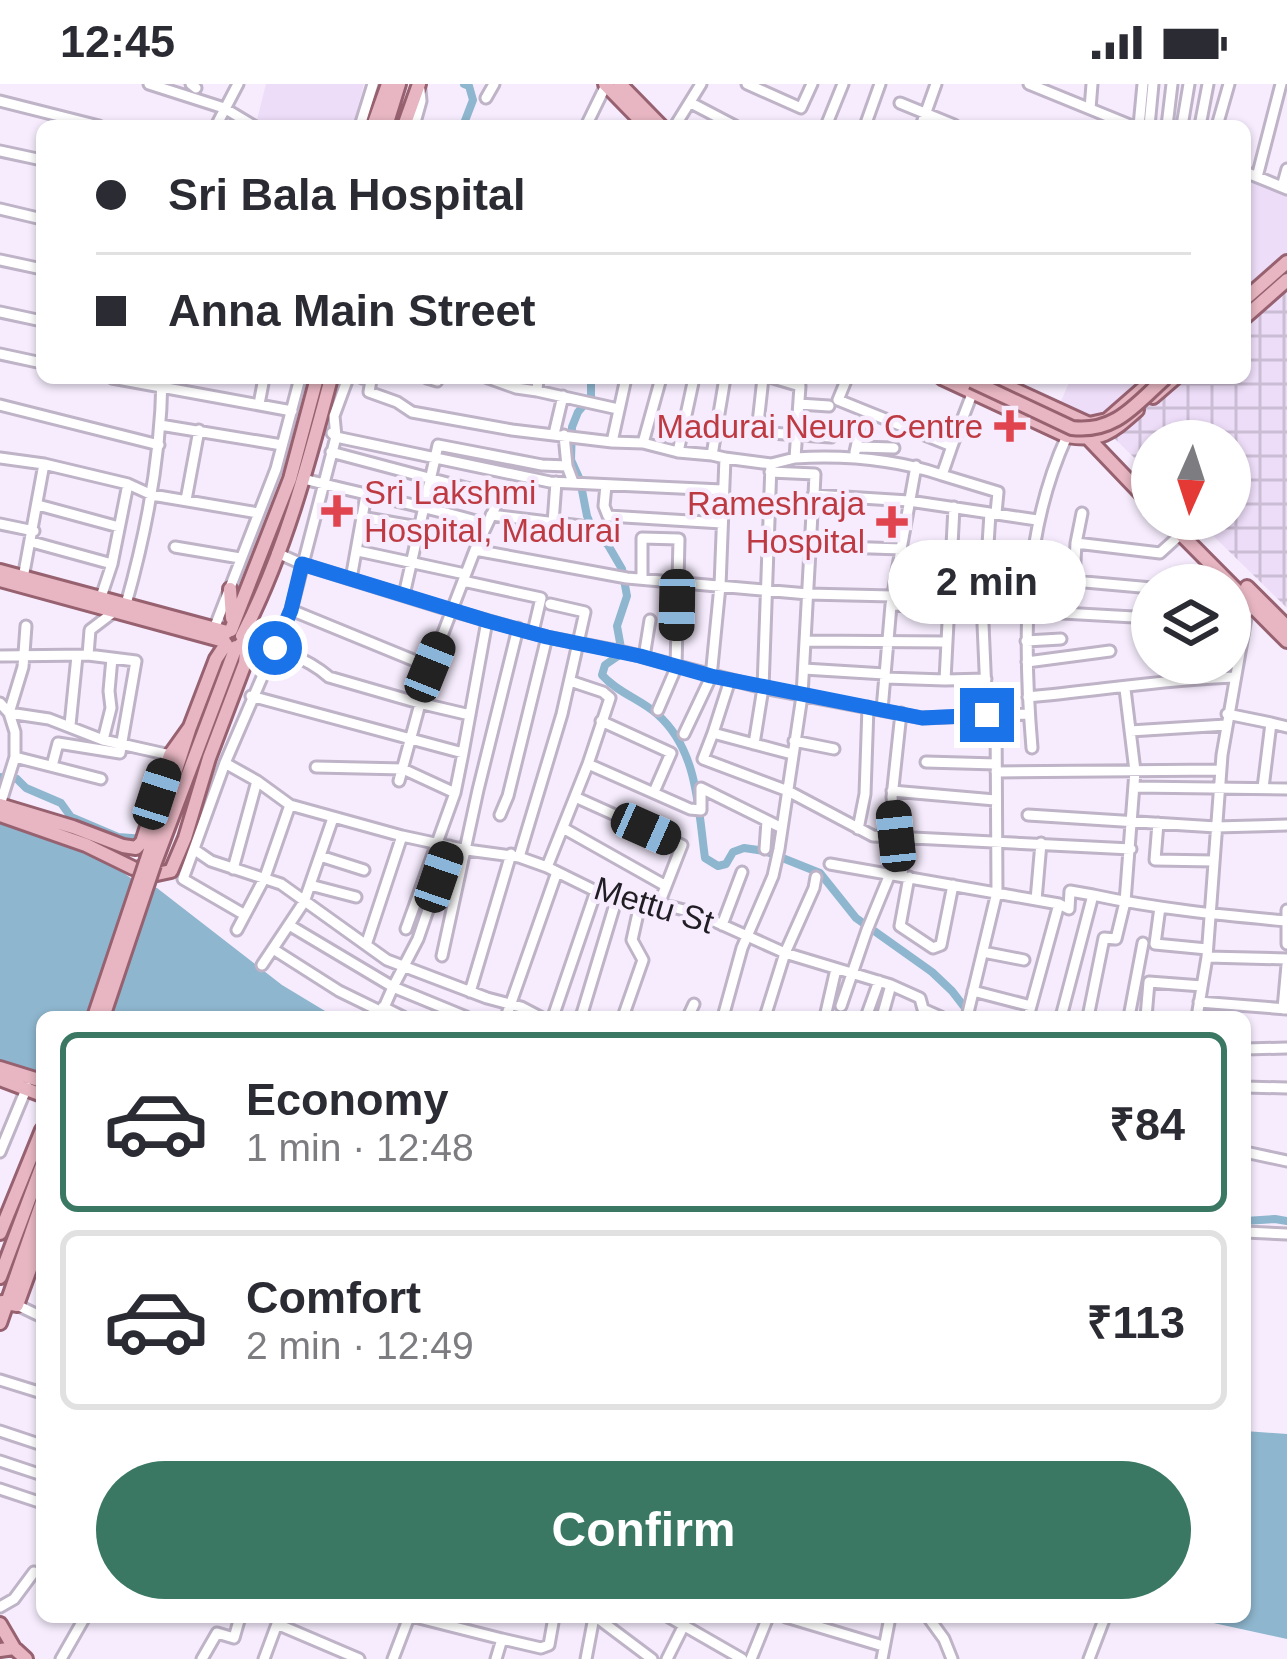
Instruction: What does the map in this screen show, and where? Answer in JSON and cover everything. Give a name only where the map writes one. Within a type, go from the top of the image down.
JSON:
[{"type":"main road","points":[[376,120],[388,84]]},
{"type":"main road","points":[[388,120],[399,84]]},
{"type":"main road","points":[[402,120],[416,84]]},
{"type":"main road","points":[[606,84],[640,120]]},
{"type":"main road","points":[[620,84],[655,120]]},
{"type":"main road","points":[[1251,294],[1287,262]]},
{"type":"main road","points":[[1251,307],[1287,276]]},
{"type":"main road","points":[[0,805],[129,848],[153,840],[290,479],[315,384]]},
{"type":"main road","points":[[153,840],[216,650],[229,637],[277,553],[304,479],[329,384]]},
{"type":"main road","points":[[970,384],[1072,428],[1088,430],[1110,425],[1158,384]]},
{"type":"main road","points":[[970,384],[1067,436],[1110,433],[1167,384]]},
{"type":"main road","points":[[1000,384],[1091,434],[1131,473]]},
{"type":"main road","points":[[1091,434],[1148,384]]},
{"type":"main road","points":[[1091,434],[1131,481]]},
{"type":"main road","points":[[1192,540],[1214,564]]},
{"type":"main road","points":[[1194,540],[1287,627]]},
{"type":"main road","points":[[9,578],[101,597],[121,607]]},
{"type":"main road","points":[[0,815],[86,845],[133,868],[157,874],[171,871],[191,847],[208,758],[246,652],[229,637],[9,578]]},
{"type":"main road","points":[[229,637],[230,589]]},
{"type":"main road","points":[[1251,603],[1287,641]]},
{"type":"main road","points":[[100,1011],[150,864],[170,755],[190,727]]},
{"type":"main road","points":[[0,1068],[36,1079]]},
{"type":"main road","points":[[0,1079],[36,1092]]},
{"type":"main road","points":[[0,1233],[36,1145]]},
{"type":"main road","points":[[0,1277],[36,1181]]},
{"type":"main road","points":[[0,1323],[36,1220]]},
{"type":"main road","points":[[8,1304],[36,1267]]},
{"type":"main road","points":[[0,1624],[7,1649],[26,1659]]},
{"type":"street","points":[[148,84],[194,88],[244,120]]},
{"type":"street","points":[[219,120],[238,84]]},
{"type":"street","points":[[362,120],[373,84]]},
{"type":"street","points":[[416,84],[421,101],[416,120]]},
{"type":"street","points":[[486,98],[494,84]]},
{"type":"street","points":[[589,120],[606,84]]},
{"type":"street","points":[[679,120],[700,84]]},
{"type":"street","points":[[746,84],[802,108],[812,84]]},
{"type":"street","points":[[828,120],[843,84]]},
{"type":"street","points":[[868,120],[880,84]]},
{"type":"street","points":[[924,120],[936,84]]},
{"type":"street","points":[[1029,84],[1059,90],[1104,120]]},
{"type":"street","points":[[1090,109],[1093,84]]},
{"type":"street","points":[[1137,120],[1143,84]]},
{"type":"street","points":[[1150,120],[1154,84]]},
{"type":"street","points":[[1168,120],[1172,84]]},
{"type":"street","points":[[1183,120],[1189,84]]},
{"type":"street","points":[[1201,120],[1208,84]]},
{"type":"street","points":[[1219,120],[1229,84]]},
{"type":"street","points":[[1281,84],[1251,174],[1285,188],[1287,169]]},
{"type":"street","points":[[0,101],[75,120]]},
{"type":"street","points":[[691,103],[724,120]]},
{"type":"street","points":[[900,103],[941,120]]},
{"type":"street","points":[[0,151],[36,159]]},
{"type":"street","points":[[0,209],[36,218]]},
{"type":"street","points":[[0,260],[36,268]]},
{"type":"street","points":[[0,312],[36,320]]},
{"type":"street","points":[[0,354],[36,362]]},
{"type":"street","points":[[70,725],[90,629],[121,607],[141,551],[159,446],[162,384]]},
{"type":"street","points":[[167,384],[292,411]]},
{"type":"street","points":[[259,404],[263,384]]},
{"type":"street","points":[[230,589],[276,469],[299,384]]},
{"type":"street","points":[[245,915],[183,879],[191,847],[251,696],[291,610],[336,437],[334,416],[346,384]]},
{"type":"street","points":[[370,384],[369,392],[412,412],[512,430],[643,443],[815,474],[802,696],[779,849],[725,1011]]},
{"type":"street","points":[[505,384],[618,409]]},
{"type":"street","points":[[537,391],[538,384]]},
{"type":"street","points":[[612,442],[624,384]]},
{"type":"street","points":[[643,443],[659,384]]},
{"type":"street","points":[[678,452],[693,384]]},
{"type":"street","points":[[712,455],[724,384]]},
{"type":"street","points":[[757,433],[762,384]]},
{"type":"street","points":[[793,384],[800,386],[795,458]]},
{"type":"street","points":[[845,384],[838,400],[952,446]]},
{"type":"street","points":[[942,475],[970,384]]},
{"type":"street","points":[[563,396],[567,466],[578,482]]},
{"type":"street","points":[[799,404],[830,406]]},
{"type":"street","points":[[0,405],[159,446]]},
{"type":"street","points":[[856,452],[862,422]]},
{"type":"street","points":[[160,425],[282,445]]},
{"type":"street","points":[[319,425],[336,437],[556,482],[722,490]]},
{"type":"street","points":[[186,500],[199,430]]},
{"type":"street","points":[[739,431],[831,437]]},
{"type":"street","points":[[1032,748],[1026,641],[1029,578],[1037,520],[1067,436]]},
{"type":"street","points":[[404,595],[438,445],[567,466]]},
{"type":"street","points":[[771,468],[795,458],[894,448]]},
{"type":"street","points":[[332,452],[500,497],[430,667],[399,781]]},
{"type":"street","points":[[856,452],[998,492],[983,624],[996,768],[998,892],[968,1011]]},
{"type":"street","points":[[0,458],[258,513]]},
{"type":"street","points":[[684,734],[711,676],[725,458]]},
{"type":"street","points":[[9,578],[33,536],[44,464]]},
{"type":"street","points":[[882,710],[892,600],[916,466]]},
{"type":"street","points":[[754,744],[763,688],[771,468]]},
{"type":"street","points":[[304,479],[489,519],[581,526]]},
{"type":"street","points":[[553,523],[556,482]]},
{"type":"street","points":[[101,597],[128,484]]},
{"type":"street","points":[[606,485],[608,516],[722,523]]},
{"type":"street","points":[[351,579],[366,495]]},
{"type":"street","points":[[814,495],[909,501],[1037,520]]},
{"type":"street","points":[[38,505],[119,527]]},
{"type":"street","points":[[945,680],[954,507]]},
{"type":"street","points":[[1073,580],[1082,513]]},
{"type":"street","points":[[362,517],[418,527]]},
{"type":"street","points":[[0,524],[112,564]]},
{"type":"street","points":[[642,579],[642,538],[679,539],[676,668],[658,710]]},
{"type":"street","points":[[1076,543],[1160,553],[1169,540]]},
{"type":"street","points":[[811,546],[902,549]]},
{"type":"street","points":[[175,547],[240,558]]},
{"type":"street","points":[[358,550],[411,560],[541,598],[533,632]]},
{"type":"street","points":[[475,550],[621,577],[948,607]]},
{"type":"street","points":[[277,553],[452,611],[763,688],[922,718],[1029,714]]},
{"type":"street","points":[[1029,578],[1131,586]]},
{"type":"street","points":[[471,990],[570,681],[585,612],[550,604]]},
{"type":"street","points":[[291,610],[430,667]]},
{"type":"street","points":[[1026,611],[1131,617]]},
{"type":"street","points":[[644,657],[650,620]]},
{"type":"street","points":[[381,1011],[418,939],[444,845],[488,621]]},
{"type":"street","points":[[8,712],[25,657],[26,626]]},
{"type":"street","points":[[442,956],[518,628]]},
{"type":"street","points":[[229,637],[275,648],[318,667],[329,677],[470,715]]},
{"type":"street","points":[[500,815],[547,637]]},
{"type":"street","points":[[1026,641],[1061,639]]},
{"type":"street","points":[[805,641],[945,643]]},
{"type":"street","points":[[1027,662],[1110,651]]},
{"type":"street","points":[[0,656],[136,661],[120,753],[58,743],[52,766]]},
{"type":"street","points":[[103,740],[111,708],[112,658]]},
{"type":"street","points":[[803,670],[986,679]]},
{"type":"street","points":[[730,680],[704,759],[788,791],[873,836],[1131,849]]},
{"type":"street","points":[[508,1011],[562,828],[610,698],[570,681]]},
{"type":"street","points":[[1028,698],[1149,684]]},
{"type":"street","points":[[1198,1011],[1207,953],[1220,770],[1234,684]]},
{"type":"street","points":[[1116,939],[1131,849],[1135,771],[1125,688]]},
{"type":"street","points":[[251,696],[463,753]]},
{"type":"street","points":[[0,703],[16,732],[15,757],[0,805]]},
{"type":"street","points":[[858,829],[865,794],[868,707]]},
{"type":"street","points":[[8,712],[170,755]]},
{"type":"street","points":[[902,713],[892,791],[906,877],[900,926],[933,948],[941,945],[953,885]]},
{"type":"street","points":[[1130,730],[1226,720],[1287,727]]},
{"type":"street","points":[[601,721],[671,753],[654,792]]},
{"type":"street","points":[[1263,788],[1271,723]]},
{"type":"street","points":[[713,733],[754,744],[834,748]]},
{"type":"street","points":[[15,757],[101,779]]},
{"type":"street","points":[[926,762],[996,768],[1220,770]]},
{"type":"street","name":"Mettu St","points":[[225,763],[290,805],[402,836],[515,856],[616,901],[696,913],[785,953],[891,985],[920,998],[927,1011]]},
{"type":"street","points":[[589,764],[696,810],[701,788],[782,828]]},
{"type":"street","points":[[316,766],[403,769],[455,794]]},
{"type":"street","points":[[482,775],[511,782]]},
{"type":"street","points":[[234,867],[257,781]]},
{"type":"street","points":[[1133,787],[1287,789]]},
{"type":"street","points":[[892,791],[995,800]]},
{"type":"street","points":[[575,796],[682,845],[659,904]]},
{"type":"street","points":[[237,930],[265,875],[290,805]]},
{"type":"street","points":[[1028,814],[1216,827],[1287,825]]},
{"type":"street","points":[[262,965],[306,896],[333,818]]},
{"type":"street","points":[[765,849],[767,821]]},
{"type":"street","points":[[1158,823],[1156,860],[1214,861]]},
{"type":"street","points":[[562,828],[666,886]]},
{"type":"street","points":[[366,943],[402,836]]},
{"type":"street","points":[[1036,900],[1041,843]]},
{"type":"street","points":[[406,928],[444,845]]},
{"type":"street","points":[[191,847],[211,861],[265,875],[306,896],[366,943],[405,966],[529,1011]]},
{"type":"street","points":[[320,856],[364,870]]},
{"type":"street","points":[[830,864],[998,892],[1088,914]]},
{"type":"street","points":[[722,925],[742,872]]},
{"type":"street","points":[[841,1006],[890,874]]},
{"type":"street","points":[[767,1011],[816,877]]},
{"type":"street","points":[[556,1011],[596,891]]},
{"type":"street","points":[[974,992],[1030,1011],[1070,891],[1208,914],[1286,921]]},
{"type":"street","points":[[1063,1011],[1093,895]]},
{"type":"street","points":[[306,896],[356,897]]},
{"type":"street","points":[[583,1011],[616,901]]},
{"type":"street","points":[[625,1011],[643,961],[632,940],[640,904]]},
{"type":"street","points":[[1132,1011],[1160,907]]},
{"type":"street","points":[[1287,910],[1287,944]]},
{"type":"street","points":[[289,925],[393,987],[451,1011]]},
{"type":"street","points":[[1089,1011],[1104,938],[1287,962],[1285,1009],[1199,1002]]},
{"type":"street","points":[[273,949],[379,1011]]},
{"type":"street","points":[[983,952],[1024,960]]},
{"type":"street","points":[[826,1011],[836,969]]},
{"type":"street","points":[[868,1011],[879,981]]},
{"type":"street","points":[[1147,1011],[1149,982],[1202,986]]},
{"type":"street","points":[[884,1011],[891,985]]},
{"type":"street","points":[[691,1011],[694,1004]]},
{"type":"street","points":[[1251,1049],[1287,1048]]},
{"type":"street","points":[[0,1152],[27,1087]]},
{"type":"street","points":[[1251,1087],[1287,1088]]},
{"type":"street","points":[[1251,1153],[1287,1161]]},
{"type":"street","points":[[1251,1232],[1287,1234]]},
{"type":"street","points":[[0,1380],[36,1391]]},
{"type":"street","points":[[0,1431],[36,1443]]},
{"type":"street","points":[[0,1461],[36,1473]]},
{"type":"street","points":[[0,1489],[36,1501]]},
{"type":"street","points":[[0,1607],[14,1599],[34,1573]]},
{"type":"street","points":[[61,1659],[82,1623]]},
{"type":"street","points":[[202,1659],[217,1633],[234,1638],[239,1623]]},
{"type":"street","points":[[263,1659],[277,1623]]},
{"type":"street","points":[[284,1623],[359,1659]]},
{"type":"street","points":[[393,1659],[409,1623]]},
{"type":"street","points":[[437,1623],[542,1648],[549,1646],[553,1623]]},
{"type":"street","points":[[586,1659],[594,1623]]},
{"type":"street","points":[[603,1623],[652,1659]]},
{"type":"street","points":[[680,1623],[746,1659],[765,1623]]},
{"type":"street","points":[[806,1623],[884,1646]]},
{"type":"street","points":[[882,1659],[889,1623]]},
{"type":"street","points":[[932,1623],[952,1659]]},
{"type":"street","points":[[1089,1659],[1103,1623]]},
{"type":"street","points":[[667,1659],[684,1625]]},
{"type":"street","points":[[496,1659],[502,1639]]},
{"type":"street","points":[[526,1659],[531,1645]]},
{"type":"shaded area","points":[[266,84],[364,84],[355,120],[257,120]]},
{"type":"shaded area","points":[[1251,177],[1287,192],[1287,254],[1251,286]]},
{"type":"shaded area","points":[[1287,283],[1287,608],[1251,573],[1251,564],[1242,564],[1217,540],[1251,540],[1251,420],[1131,420],[1131,455],[1112,436],[1171,384],[1251,384],[1251,315]]},
{"type":"shaded area","points":[[1068,384],[1139,384],[1102,416],[1089,419],[1059,406]]},
{"type":"water","points":[[0,823],[108,862],[135,881],[157,888],[282,985],[325,1011],[36,1011],[36,1074],[0,1064]]},
{"type":"water","points":[[1251,1431],[1287,1434],[1287,1639],[1214,1623],[1251,1623]]},
{"type":"waterway","points":[[464,84],[473,100],[465,120]]},
{"type":"waterway","points":[[591,384],[591,397],[572,427],[571,460],[587,516],[622,569],[627,596],[617,626],[621,648],[602,675],[657,714],[681,745],[694,781],[705,858],[718,866],[726,864],[733,852],[744,848],[765,851],[820,873],[856,918],[932,972],[967,1011]]},
{"type":"waterway","points":[[0,777],[17,779],[61,803],[71,817],[118,837],[145,839]]},
{"type":"waterway","points":[[1251,1221],[1287,1221]]},
{"type":"place","name":"Madurai Neuro Centre","points":[[1010,426]]},
{"type":"place","name":"Sri Lakshmi Hospital, Madurai","points":[[337,511]]},
{"type":"place","name":"Rameshraja Hospital","points":[[892,522]]},
{"type":"route","points":[[275,648],[291,610],[302,564],[488,621],[711,676],[922,718],[987,715]]}]
